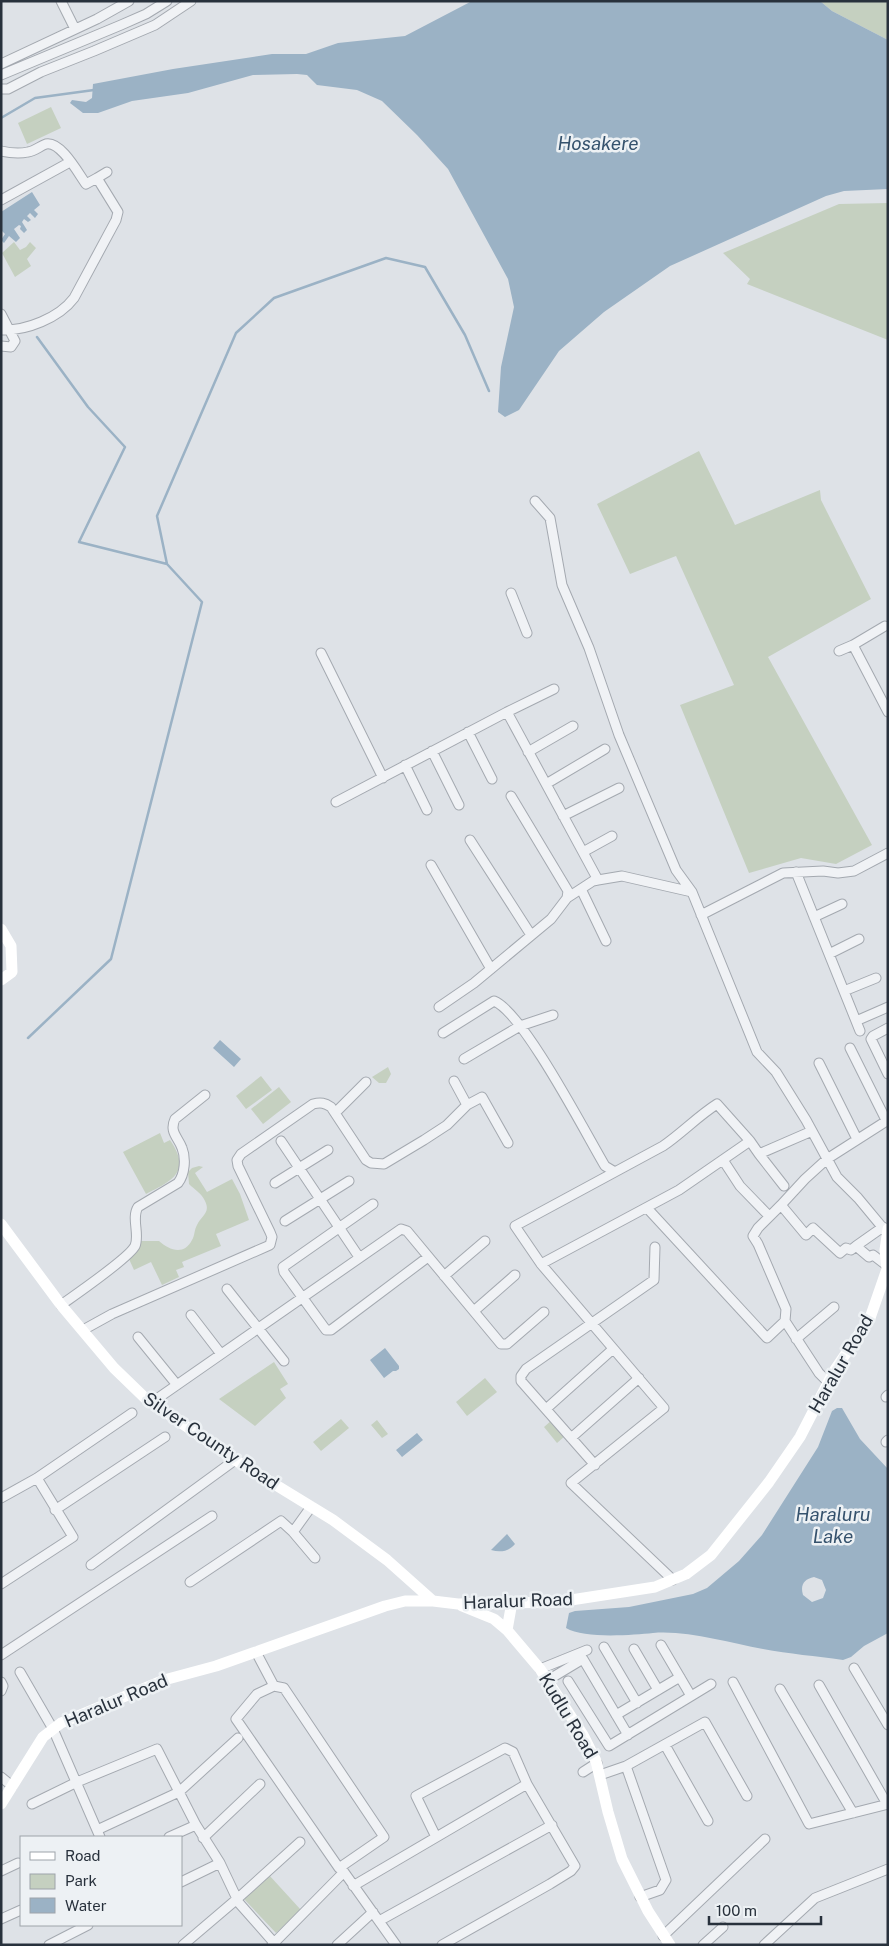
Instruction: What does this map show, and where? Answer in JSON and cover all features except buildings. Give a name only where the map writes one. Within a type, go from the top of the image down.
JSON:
[{"type":"street","points":[[61,1],[75,29]]},
{"type":"street","points":[[1,64],[129,1]]},
{"type":"street","points":[[167,1],[146,14],[1,76],[5,89],[41,72],[155,25],[191,1]]},
{"type":"street","points":[[146,14],[155,25]]},
{"type":"street","points":[[90,38],[94,51]]},
{"type":"street","points":[[37,61],[41,72]]},
{"type":"street","points":[[1,151],[18,153],[29,152],[47,144],[56,146],[86,184],[107,172]]},
{"type":"street","points":[[1,200],[70,162]]},
{"type":"street","points":[[5,330],[54,316],[66,309],[74,298],[116,220],[118,212],[97,178]]},
{"type":"street","points":[[1,314],[5,330],[14,338],[14,344],[11,346],[1,346]]},
{"type":"street","points":[[535,501],[550,518],[562,586],[589,648],[619,735],[676,870],[692,892],[757,1052],[776,1072],[812,1131],[837,1178],[858,1198],[886,1230],[852,1250],[846,1248],[840,1253],[813,1228],[806,1235],[781,1205]]},
{"type":"street","points":[[511,593],[527,633]]},
{"type":"street","points":[[839,651],[885,625]]},
{"type":"street","points":[[852,645],[888,712]]},
{"type":"street","points":[[321,654],[383,778]]},
{"type":"street","points":[[336,802],[554,689]]},
{"type":"street","points":[[507,712],[598,880]]},
{"type":"street","points":[[528,752],[574,726]]},
{"type":"street","points":[[468,732],[492,779]]},
{"type":"street","points":[[546,784],[605,749]]},
{"type":"street","points":[[432,751],[459,805]]},
{"type":"street","points":[[406,765],[427,810]]},
{"type":"street","points":[[563,816],[619,788]]},
{"type":"street","points":[[511,796],[568,891],[568,898]]},
{"type":"street","points":[[583,852],[612,836]]},
{"type":"street","points":[[470,840],[531,935]]},
{"type":"street","points":[[701,915],[783,873],[823,871],[838,873],[854,871],[888,854]]},
{"type":"street","points":[[431,865],[491,969]]},
{"type":"street","points":[[796,872],[860,1031]]},
{"type":"street","points":[[439,1007],[474,983],[551,919],[568,898],[598,880],[622,876],[692,892]]},
{"type":"street","points":[[581,889],[606,942]]},
{"type":"street","points":[[814,917],[842,904]]},
{"type":"street","points":[[1,929],[11,946],[12,972],[1,980]]},
{"type":"street","points":[[829,954],[859,939]]},
{"type":"street","points":[[844,992],[876,978]]},
{"type":"street","points":[[443,1033],[494,1001],[503,1004],[520,1026],[561,1089],[606,1166],[614,1172]]},
{"type":"street","points":[[856,1022],[888,1007]]},
{"type":"street","points":[[464,1059],[520,1026],[553,1015]]},
{"type":"street","points":[[888,1028],[873,1036],[871,1040],[888,1074]]},
{"type":"street","points":[[828,1382],[819,1373],[785,1321],[786,1309],[753,1236],[769,1216],[826,1159],[887,1120],[850,1048]]},
{"type":"street","points":[[819,1063],[857,1139]]},
{"type":"street","points":[[454,1081],[467,1105]]},
{"type":"street","points":[[335,1113],[366,1082]]},
{"type":"street","points":[[61,1305],[128,1255],[135,1245],[137,1236],[135,1212],[138,1207],[182,1178],[184,1172],[182,1149],[172,1132],[174,1119],[205,1095]]},
{"type":"street","points":[[83,1330],[112,1314],[270,1245],[272,1237],[238,1166],[238,1157],[314,1104],[326,1104],[335,1113],[366,1160],[371,1163],[384,1164],[446,1125],[467,1105],[482,1097],[508,1143]]},
{"type":"street","points":[[673,1580],[571,1483],[664,1408],[541,1264],[515,1226],[663,1146],[682,1133],[704,1112],[717,1104],[750,1141],[784,1186]]},
{"type":"street","points":[[759,1154],[812,1131]]},
{"type":"street","points":[[281,1141],[359,1257]]},
{"type":"street","points":[[541,1264],[679,1190],[750,1141]]},
{"type":"street","points":[[275,1183],[328,1150]]},
{"type":"street","points":[[723,1160],[740,1186],[769,1216]]},
{"type":"street","points":[[285,1221],[349,1181]]},
{"type":"street","points":[[374,1204],[283,1267],[283,1270],[324,1328],[329,1331],[428,1257]]},
{"type":"street","points":[[647,1208],[767,1338],[785,1321]]},
{"type":"street","name":"Silver County Road","points":[[1,1224],[61,1305],[114,1368],[151,1403],[236,1460],[333,1520],[384,1558],[433,1601]]},
{"type":"street","points":[[151,1403],[401,1229],[407,1231],[504,1346],[544,1312]]},
{"type":"street","name":"Haralur Road","points":[[1,1804],[43,1737],[53,1728],[73,1716],[164,1680],[216,1666],[385,1606],[405,1601],[433,1601],[458,1604],[558,1602],[655,1587],[686,1574],[711,1555],[768,1482],[800,1437],[828,1382],[870,1318],[887,1268],[886,1230]]},
{"type":"street","points":[[444,1276],[485,1241]]},
{"type":"street","points":[[856,1246],[869,1257],[873,1255],[887,1268]]},
{"type":"street","points":[[595,1464],[521,1381],[521,1376],[526,1369],[654,1280],[655,1247]]},
{"type":"street","points":[[474,1311],[515,1275]]},
{"type":"street","points":[[227,1289],[284,1361]]},
{"type":"street","points":[[796,1339],[834,1307]]},
{"type":"street","points":[[191,1315],[220,1354]]},
{"type":"street","points":[[138,1337],[177,1385]]},
{"type":"street","points":[[546,1409],[614,1349]]},
{"type":"street","points":[[571,1438],[639,1378]]},
{"type":"street","points":[[3,1494],[38,1478],[132,1413]]},
{"type":"street","points":[[55,1510],[165,1437]]},
{"type":"street","points":[[91,1565],[236,1460]]},
{"type":"street","points":[[2,1581],[73,1537],[55,1510],[38,1478]]},
{"type":"street","points":[[293,1532],[311,1507]]},
{"type":"street","points":[[1,1656],[212,1516]]},
{"type":"street","points":[[190,1582],[281,1521],[315,1558]]},
{"type":"street","points":[[507,1630],[512,1602]]},
{"type":"street","name":"Kudlu Road","points":[[458,1604],[494,1619],[507,1630],[540,1668],[583,1736],[597,1763],[622,1859],[640,1897],[667,1940]]},
{"type":"street","points":[[661,1645],[691,1696]]},
{"type":"street","points":[[604,1648],[637,1703]]},
{"type":"street","points":[[634,1649],[658,1690]]},
{"type":"street","points":[[540,1668],[587,1650]]},
{"type":"street","points":[[256,1652],[274,1686]]},
{"type":"street","points":[[548,1680],[583,1659],[628,1735]]},
{"type":"street","points":[[854,1668],[888,1725]]},
{"type":"street","points":[[20,1672],[53,1728],[99,1834],[179,1792],[238,1738]]},
{"type":"street","points":[[616,1715],[680,1677]]},
{"type":"street","points":[[568,1681],[609,1746],[710,1684]]},
{"type":"street","points":[[1,1682],[3,1686],[1,1691]]},
{"type":"street","points":[[734,1682],[809,1824],[887,1804],[819,1685]]},
{"type":"street","points":[[274,1686],[284,1688],[384,1837],[339,1868],[236,1719],[257,1694],[274,1686]]},
{"type":"street","points":[[780,1689],[853,1813]]},
{"type":"street","points":[[600,1775],[626,1766],[705,1722],[748,1796]]},
{"type":"street","points":[[665,1745],[708,1821]]},
{"type":"street","points":[[436,1837],[416,1796],[505,1748],[513,1752],[527,1784],[574,1866],[571,1871],[442,1945]]},
{"type":"street","points":[[32,1804],[77,1782],[158,1749],[196,1825],[220,1863],[237,1899],[274,1944],[344,1872],[396,1945]]},
{"type":"street","points":[[583,1772],[597,1763]]},
{"type":"street","points":[[626,1766],[666,1880],[660,1890],[640,1897]]},
{"type":"street","points":[[1,1777],[12,1786]]},
{"type":"street","points":[[204,1838],[260,1784]]},
{"type":"street","points":[[354,1886],[527,1784]]},
{"type":"street","points":[[171,1836],[196,1825]]},
{"type":"street","points":[[379,1921],[552,1825]]},
{"type":"street","points":[[667,1940],[765,1839]]},
{"type":"street","points":[[183,1945],[300,1842]]},
{"type":"street","points":[[1,1871],[18,1863]]},
{"type":"street","points":[[182,1882],[220,1863]]},
{"type":"street","points":[[764,1945],[815,1898],[888,1869]]},
{"type":"street","points":[[1,1919],[20,1910]]},
{"type":"street","points":[[337,1945],[373,1912]]},
{"type":"street","points":[[49,1945],[86,1926]]},
{"type":"street","points":[[703,1945],[723,1928]]},
{"type":"green space","points":[[820,1],[888,1],[888,40],[832,11]]},
{"type":"green space","points":[[51,107],[61,128],[27,144],[18,123]]},
{"type":"green space","points":[[888,203],[888,340],[747,284],[750,279],[723,253],[839,204]]},
{"type":"green space","points":[[14,242],[20,250],[30,242],[36,248],[27,259],[31,266],[15,277],[2,253]]},
{"type":"green space","points":[[699,451],[735,525],[820,490],[821,500],[871,599],[768,657],[872,845],[836,864],[801,858],[749,873],[680,705],[734,685],[676,556],[630,574],[597,504]]},
{"type":"green space","points":[[388,1067],[391,1074],[386,1083],[379,1083],[372,1077]]},
{"type":"green space","points":[[261,1076],[272,1090],[246,1109],[236,1096]]},
{"type":"green space","points":[[279,1087],[291,1102],[263,1124],[251,1109]]},
{"type":"green space","points":[[160,1133],[164,1143],[170,1140],[176,1151],[179,1168],[171,1180],[146,1194],[123,1152]]},
{"type":"green space","points":[[203,1167],[195,1173],[207,1192],[232,1179],[240,1194],[249,1220],[216,1234],[221,1246],[182,1262],[184,1267],[176,1270],[179,1277],[162,1285],[151,1262],[134,1270],[129,1259],[135,1254],[141,1241],[159,1241],[167,1247],[176,1250],[181,1250],[189,1245],[196,1227],[207,1209],[202,1196],[189,1184],[188,1172],[192,1168]]},
{"type":"green space","points":[[274,1362],[288,1384],[280,1389],[286,1398],[255,1426],[219,1399]]},
{"type":"green space","points":[[485,1378],[497,1392],[467,1416],[456,1402]]},
{"type":"green space","points":[[341,1419],[349,1428],[321,1451],[313,1442]]},
{"type":"green space","points":[[377,1420],[388,1434],[382,1438],[371,1425]]},
{"type":"green space","points":[[552,1420],[565,1436],[557,1443],[544,1427]]},
{"type":"green space","points":[[269,1875],[301,1910],[276,1933],[244,1899]]},
{"type":"water","name":"Hosakere","points":[[472,1],[820,1],[832,11],[888,40],[888,189],[844,191],[826,196],[670,266],[604,312],[559,351],[519,410],[505,417],[498,412],[501,367],[514,307],[508,279],[448,169],[382,101],[357,90],[317,85],[307,75],[297,74],[253,75],[188,93],[132,101],[98,113],[83,113],[70,103],[72,100],[86,102],[92,98],[93,84],[173,69],[272,54],[306,54],[338,43],[405,36]]},
{"type":"water","points":[[32,192],[40,205],[34,210],[38,214],[35,218],[30,213],[27,216],[31,220],[28,222],[24,219],[22,222],[27,230],[24,233],[19,225],[14,229],[20,238],[16,242],[9,236],[4,243],[1,240],[5,234],[1,230],[1,212]]},
{"type":"water","points":[[220,1040],[241,1059],[234,1067],[213,1048]]},
{"type":"water","points":[[385,1348],[399,1366],[399,1369],[384,1378],[370,1360]]},
{"type":"water","name":"Haraluru Lake","points":[[842,1408],[860,1439],[888,1469],[888,1633],[864,1646],[851,1657],[843,1660],[773,1651],[680,1633],[596,1635],[584,1634],[566,1628],[569,1613],[575,1611],[629,1607],[693,1594],[707,1588],[739,1561],[762,1535],[818,1447],[832,1411]],"holes":[[[814,1577],[822,1580],[826,1590],[823,1598],[812,1602],[803,1595],[802,1588],[805,1581]]]},
{"type":"water","points":[[417,1433],[423,1440],[402,1457],[396,1450]]},
{"type":"water","points":[[507,1534],[515,1544],[513,1546],[507,1550],[491,1550]]},
{"type":"waterway","points":[[1,118],[35,98],[94,90]]},
{"type":"waterway","points":[[167,564],[157,516],[236,333],[274,298],[386,258],[425,267],[465,335],[489,391]]},
{"type":"waterway","points":[[28,1038],[111,959],[202,602],[167,564],[79,542],[125,447],[88,407],[37,337]]}]
